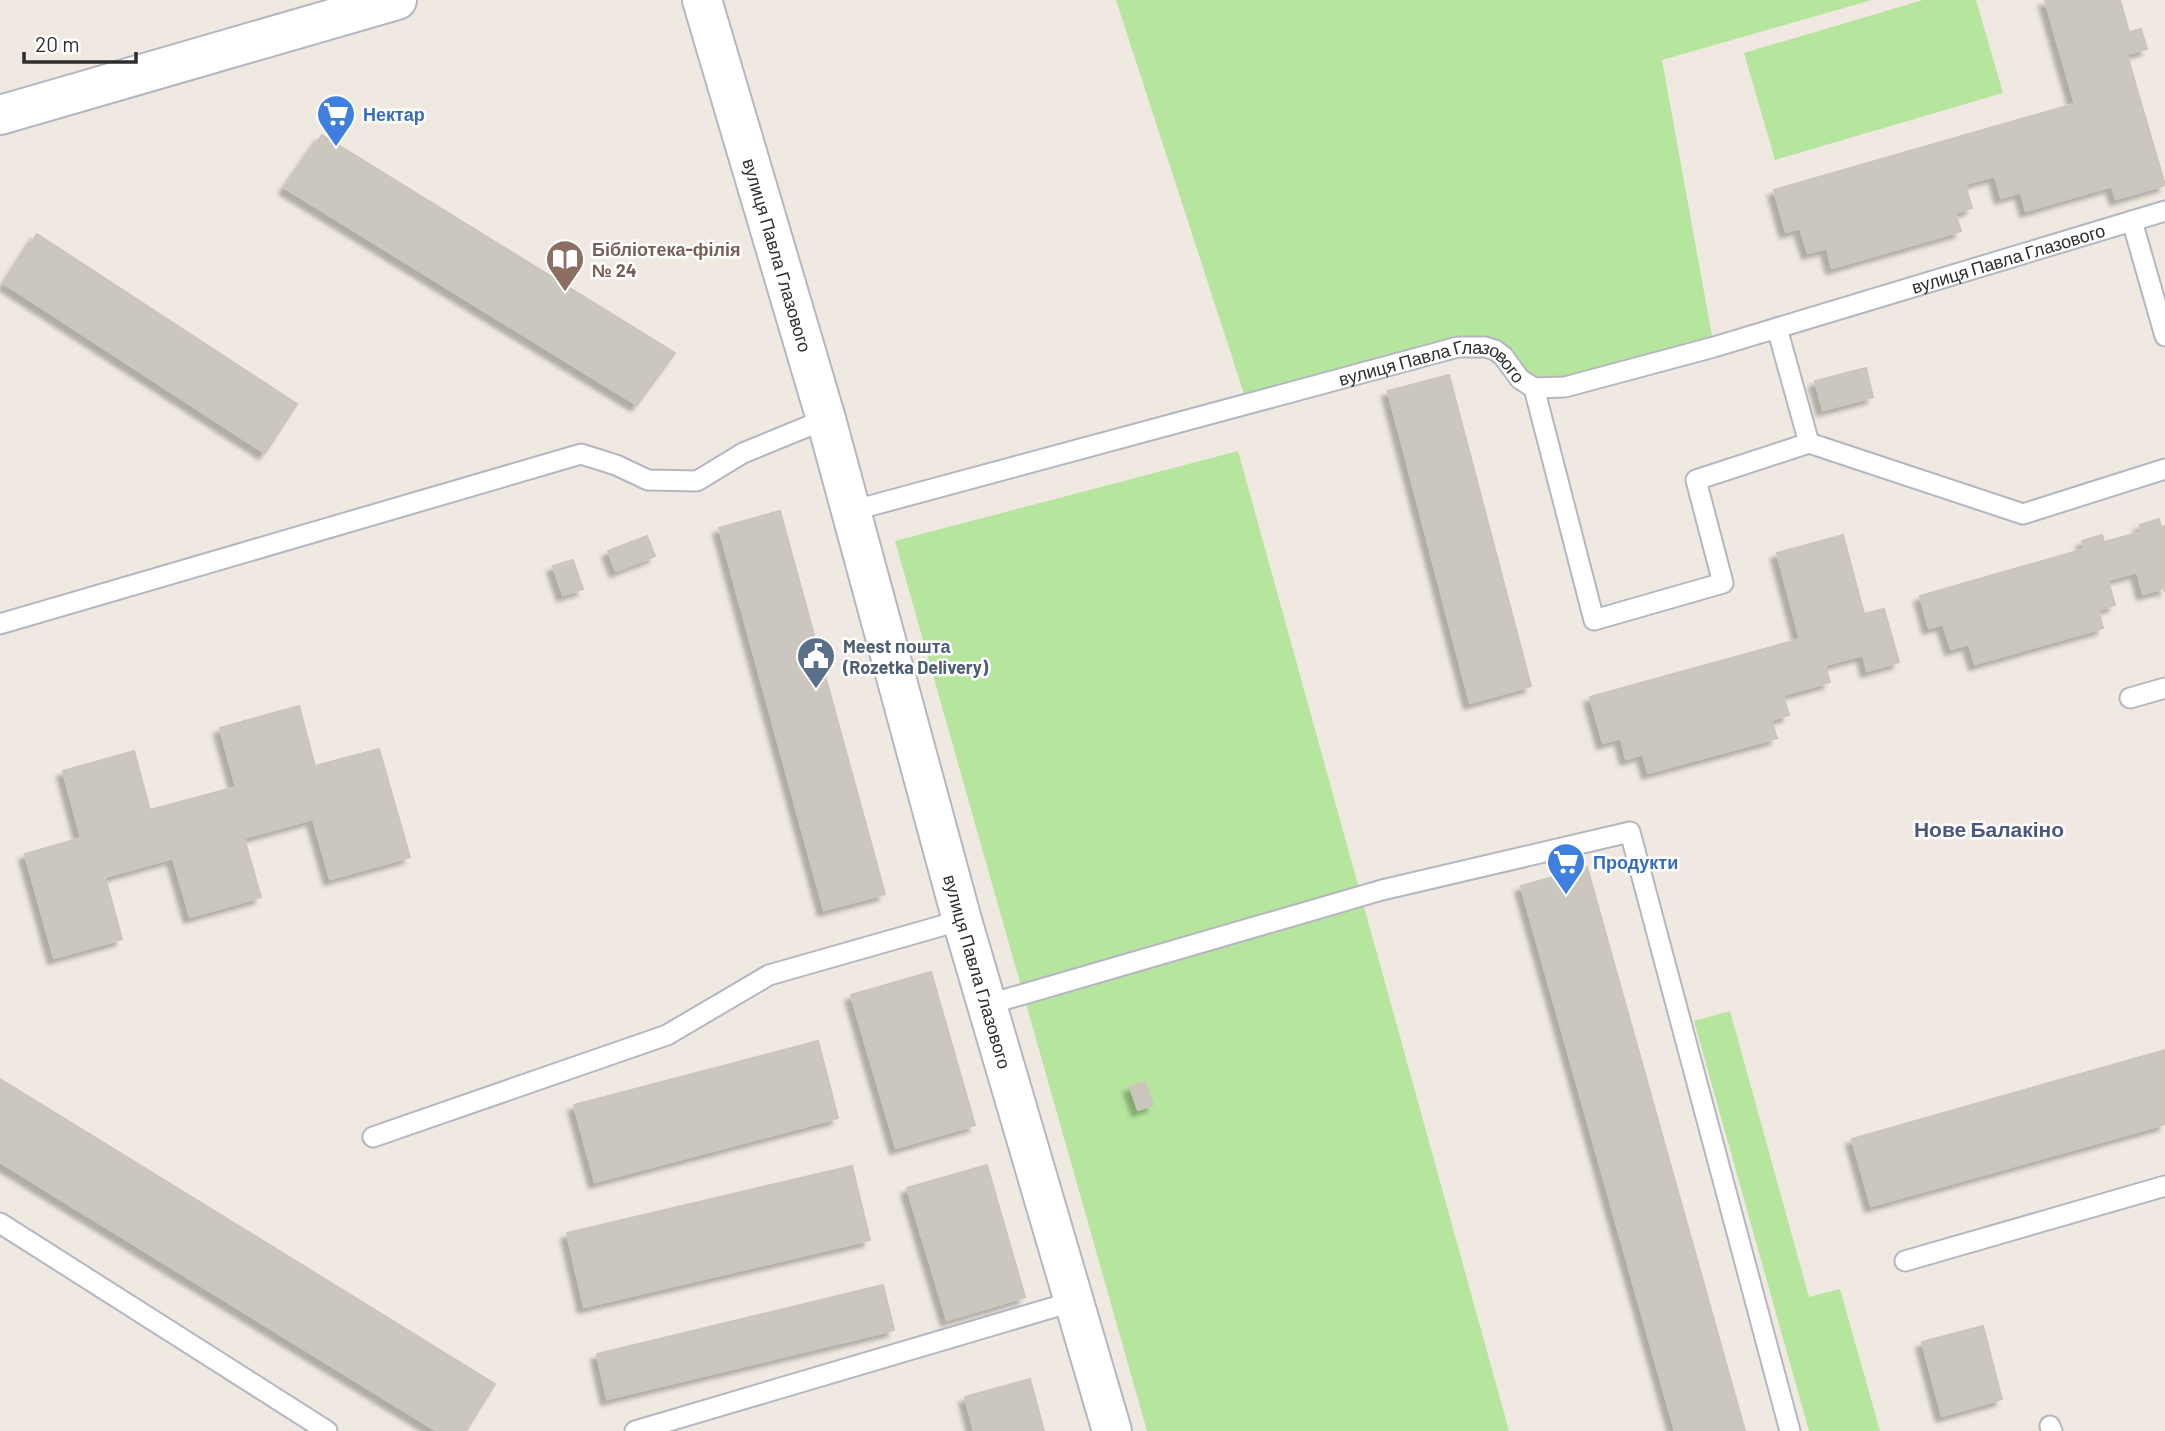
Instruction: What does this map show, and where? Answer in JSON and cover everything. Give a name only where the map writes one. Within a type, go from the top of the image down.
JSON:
[{"type":"street","points":[[0,115],[397,0]]},
{"type":"street","name":"вулиця Павла Глазового","points":[[702,0],[827,419],[962,920],[1112,1431]]},
{"type":"lane","name":"вулиця Павла Глазового","points":[[851,511],[1458,347],[1485,347],[1494,350],[1503,356],[1520,379],[1534,388],[1565,387],[1777,328],[2165,211]]},
{"type":"lane","points":[[2132,221],[2165,336]]},
{"type":"lane","points":[[1777,328],[1809,443]]},
{"type":"lane","points":[[1534,388],[1594,621],[1723,583],[1696,480],[1809,443],[2023,514],[2165,469]]},
{"type":"lane","points":[[0,625],[581,454],[616,465],[648,480],[697,481],[743,453],[827,419]]},
{"type":"lane","points":[[2130,698],[2165,688]]},
{"type":"lane","points":[[986,1005],[1382,890],[1630,832],[1790,1431]]},
{"type":"lane","points":[[373,1137],[667,1035],[769,975],[962,920]]},
{"type":"lane","points":[[1905,1261],[2165,1186]]},
{"type":"lane","points":[[0,1223],[327,1431]]},
{"type":"lane","points":[[635,1431],[1075,1301]]},
{"type":"green space","points":[[1116,0],[1872,0],[1662,60],[1714,347],[1544,389],[1484,347],[1247,403]]},
{"type":"green space","points":[[1923,0],[1976,0],[2003,93],[1775,160],[1744,53]]},
{"type":"green space","points":[[1238,451],[1509,1431],[1147,1431],[895,541]]},
{"type":"green space","points":[[1730,1011],[1809,1297],[1840,1289],[1880,1431],[1809,1431],[1694,1021]]},
{"type":"building","points":[[2045,0],[2120,0],[2129,32],[2141,29],[2147,49],[2127,54],[2136,86],[2075,104]]},
{"type":"building","points":[[2136,86],[2165,185],[2116,199],[2112,186],[2026,211],[2021,192],[2001,198],[1995,176],[1965,184],[1972,208],[1955,213],[1961,231],[1832,268],[1827,248],[1808,253],[1800,228],[1786,232],[1774,190]]},
{"type":"building","points":[[322,135],[675,353],[637,405],[285,188]]},
{"type":"building","points":[[37,234],[297,404],[265,453],[5,284]]},
{"type":"building","points":[[1866,368],[1873,397],[1823,410],[1815,381]]},
{"type":"building","points":[[1449,375],[1531,686],[1470,703],[1388,391]]},
{"type":"building","points":[[780,511],[885,894],[824,910],[719,528]]},
{"type":"building","points":[[2159,519],[2161,527],[2165,526],[2165,592],[2164,588],[2143,594],[2137,572],[2108,580],[2115,605],[2098,610],[2103,628],[1975,664],[1969,644],[1951,649],[1943,624],[1929,628],[1920,596],[2084,549],[2082,541],[2102,535],[2104,542],[2141,532],[2140,525]]},
{"type":"building","points":[[1843,535],[1864,614],[1884,609],[1899,662],[1867,671],[1863,655],[1825,665],[1830,682],[1783,695],[1789,715],[1771,720],[1777,738],[1648,773],[1643,754],[1626,759],[1621,738],[1603,743],[1590,697],[1800,639],[1777,553]]},
{"type":"building","points":[[647,536],[655,556],[616,571],[608,551]]},
{"type":"building","points":[[573,560],[583,589],[563,595],[553,566]]},
{"type":"building","points":[[299,706],[315,766],[379,749],[410,857],[330,879],[313,819],[244,838],[261,897],[190,917],[173,858],[105,877],[122,939],[54,958],[25,854],[81,838],[63,771],[134,751],[150,810],[236,787],[220,728]]},
{"type":"building","points":[[1587,867],[1745,1431],[1675,1431],[1521,886]]},
{"type":"building","points":[[931,972],[975,1125],[896,1148],[851,995]]},
{"type":"building","points":[[818,1041],[838,1118],[595,1182],[574,1105]]},
{"type":"building","points":[[2165,1050],[2165,1124],[1871,1206],[1852,1139]]},
{"type":"building","points":[[0,1079],[122,1154],[86,1215],[0,1162]]},
{"type":"building","points":[[1145,1082],[1153,1105],[1138,1110],[1130,1087]]},
{"type":"building","points":[[122,1154],[495,1384],[466,1431],[437,1431],[86,1215]]},
{"type":"building","points":[[987,1165],[1025,1297],[947,1320],[907,1188]]},
{"type":"building","points":[[852,1166],[870,1240],[584,1307],[567,1233]]},
{"type":"building","points":[[883,1285],[894,1330],[607,1399],[597,1354]]},
{"type":"building","points":[[1983,1326],[2002,1399],[1942,1416],[1922,1342]]},
{"type":"building","points":[[1030,1379],[1044,1431],[974,1431],[965,1397]]},
{"type":"place","name":"Нектар","points":[[336,148]]},
{"type":"place","name":"Бібліотека-філія № 24","points":[[565,293]]},
{"type":"place","name":"Meest пошта (Rozetka Delivery)","points":[[816,690]]},
{"type":"place","name":"Продукти","points":[[1566,896]]},
{"type":"district","name":"Нове Балакіно","points":[[1989,828]]}]
